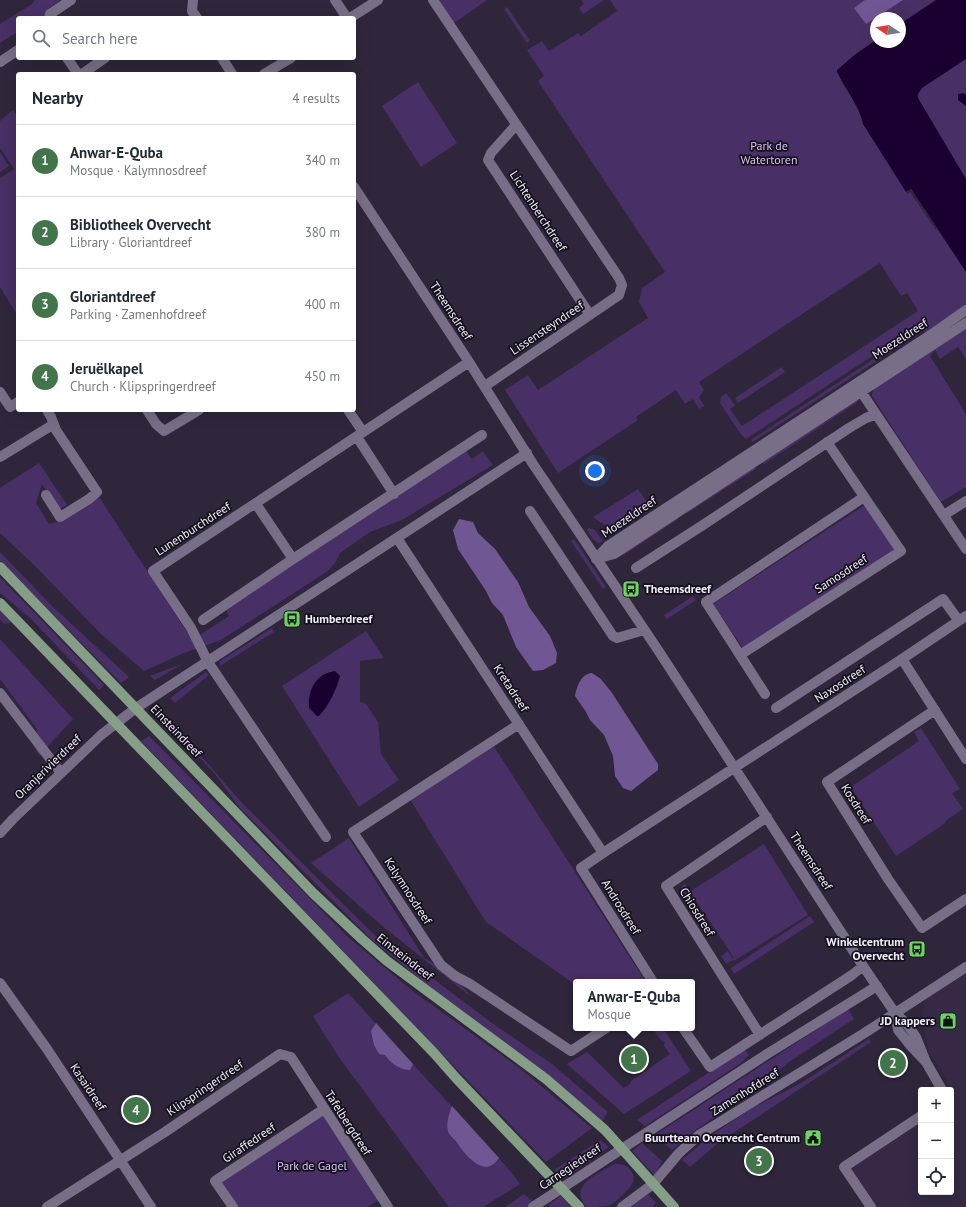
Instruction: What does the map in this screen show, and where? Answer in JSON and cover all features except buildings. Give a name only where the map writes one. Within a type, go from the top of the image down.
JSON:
[{"type":"main road","name":"Einsteindreef","points":[[0,567],[313,893],[387,961],[546,1079],[604,1130],[622,1148],[674,1207]]},
{"type":"main road","points":[[0,604],[434,1053],[579,1207]]},
{"type":"street","points":[[50,16],[50,14],[71,0]]},
{"type":"street","points":[[193,0],[192,11],[196,16]]},
{"type":"street","points":[[336,0],[348,16]]},
{"type":"street","points":[[352,16],[378,0]]},
{"type":"street","points":[[433,0],[516,125]]},
{"type":"street","points":[[0,62],[16,51]]},
{"type":"street","points":[[68,60],[77,72]]},
{"type":"street","points":[[84,72],[99,60]]},
{"type":"street","points":[[223,60],[231,72]]},
{"type":"street","points":[[278,71],[289,60]]},
{"type":"street","name":"Lissensteyndreef","points":[[484,386],[620,295],[622,285],[619,278],[516,125]]},
{"type":"street","name":"Lichtenberchdreef","points":[[516,125],[491,153],[488,160],[590,315]]},
{"type":"street","name":"Theemsdreef","points":[[356,190],[596,559],[735,767],[877,986]]},
{"type":"street","name":"Moezeldreef","points":[[858,388],[966,310]]},
{"type":"street","name":"Moezeldreef","points":[[596,559],[608,546],[744,458],[966,323]]},
{"type":"street","name":"Lunenburchdreef","points":[[208,662],[191,628],[153,571],[469,362]]},
{"type":"street","points":[[858,388],[966,549]]},
{"type":"street","points":[[0,392],[10,407],[16,403]]},
{"type":"street","points":[[46,495],[60,518],[97,492],[56,430],[48,412]]},
{"type":"street","points":[[148,412],[156,424],[164,431],[196,412]]},
{"type":"street","points":[[349,412],[394,494]]},
{"type":"street","points":[[636,568],[827,442],[866,418],[876,414]]},
{"type":"street","points":[[0,457],[54,424]]},
{"type":"street","points":[[203,620],[292,559],[394,494],[482,435]]},
{"type":"street","name":"Samosdreef","points":[[740,654],[901,552],[827,442]]},
{"type":"street","points":[[136,708],[527,453]]},
{"type":"street","points":[[765,694],[706,602],[864,498]]},
{"type":"street","points":[[944,515],[966,501]]},
{"type":"street","points":[[256,504],[292,559]]},
{"type":"street","points":[[530,511],[613,636],[617,638],[644,630]]},
{"type":"street","name":"Kretadreef","points":[[397,538],[603,853]]},
{"type":"street","name":"Naxosdreef","points":[[603,853],[962,619],[943,599],[776,708]]},
{"type":"street","points":[[902,659],[966,760]]},
{"type":"street","points":[[208,662],[326,837]]},
{"type":"street","points":[[0,693],[61,774]]},
{"type":"street","name":"Einsteindreef","points":[[116,724],[136,708]]},
{"type":"street","name":"Kosdreef","points":[[935,710],[827,782],[888,879],[922,928],[966,899]]},
{"type":"street","name":"Oranjerivierdreef","points":[[0,832],[101,735],[116,724]]},
{"type":"street","name":"Kalymnosdreef","points":[[519,724],[354,832],[441,965],[455,976],[470,984],[571,1051],[601,1031]]},
{"type":"street","name":"Chiosdreef","points":[[760,1035],[666,886],[767,817]]},
{"type":"street","name":"Androsdreef","points":[[603,853],[581,868],[651,979]]},
{"type":"street","points":[[685,1031],[710,1067],[852,975],[863,966]]},
{"type":"street","name":"Zamenhofdreef","points":[[622,1207],[653,1184],[679,1153],[699,1135],[966,968]]},
{"type":"street","name":"Kasaidreef","points":[[0,984],[47,1048],[151,1207]]},
{"type":"street","points":[[877,986],[895,1013],[907,1024],[916,1037],[926,1062],[940,1087]]},
{"type":"street","name":"Zamenhofdreef","points":[[622,1148],[767,1054],[877,986]]},
{"type":"street","name":"Klipspringerdreef","points":[[47,1207],[165,1132],[280,1054],[286,1055]]},
{"type":"street","name":"Tafelbergdreef","points":[[286,1055],[291,1057],[388,1207]]},
{"type":"street","name":"Giraffedreef","points":[[233,1207],[216,1181],[324,1109]]},
{"type":"street","points":[[871,1207],[844,1167],[918,1118]]},
{"type":"street","name":"Carnegiedreef","points":[[533,1207],[622,1148]]},
{"type":"shaded area","points":[[865,0],[903,0],[884,12],[870,12],[870,21],[866,24],[854,8]]},
{"type":"shaded area","points":[[936,0],[966,0],[966,59],[922,88],[918,94],[918,98],[966,179],[966,272],[911,189],[906,192],[863,124],[855,104],[837,72],[837,70],[857,53],[870,44],[870,48],[906,48],[906,20]]},
{"type":"shaded area","points":[[964,93],[966,95],[966,106],[958,100],[958,94]]},
{"type":"shaded area","points":[[459,519],[473,522],[478,533],[495,549],[518,582],[529,607],[550,636],[557,653],[556,663],[543,670],[533,671],[516,647],[503,615],[492,603],[486,591],[458,549],[453,530]]},
{"type":"shaded area","points":[[335,671],[340,676],[332,698],[319,716],[317,716],[309,708],[310,695],[314,684],[322,676]]},
{"type":"shaded area","points":[[592,673],[601,679],[612,693],[658,764],[658,770],[631,791],[623,788],[615,776],[613,756],[604,735],[590,720],[575,696],[582,678]]},
{"type":"shaded area","name":"Winkelcentrum Overvecht","points":[[966,961],[966,1207],[871,1207],[846,1167],[918,1124],[918,1195],[954,1195],[954,1087],[950,1087],[929,1052],[922,1022],[924,1001],[918,992]]},
{"type":"shaded area","points":[[376,1023],[413,1064],[410,1070],[399,1067],[385,1055],[379,1054],[374,1045],[371,1031]]},
{"type":"shaded area","points":[[452,1106],[499,1158],[495,1163],[487,1167],[477,1164],[464,1152],[450,1134],[447,1128]]},
{"type":"green space","points":[[35,0],[61,0],[49,8],[44,16],[16,16],[16,33],[0,43],[0,24],[32,4]]},
{"type":"green space","points":[[438,0],[487,0],[454,23]]},
{"type":"green space","points":[[581,0],[604,0],[583,14],[579,8],[584,4]]},
{"type":"green space","name":"Park de Watertoren","points":[[610,0],[966,0],[966,359],[958,347],[940,359],[935,350],[930,356],[966,414],[966,487],[941,502],[872,396],[873,389],[929,339],[924,330],[753,442],[751,440],[922,327],[921,324],[746,439],[742,436],[720,403],[721,397],[726,393],[735,405],[730,409],[742,426],[918,311],[907,293],[901,296],[880,263],[699,382],[704,390],[699,397],[704,406],[699,409],[693,399],[685,404],[676,390],[636,417],[638,420],[558,473],[505,390],[528,375],[538,390],[648,318],[639,302],[642,288],[665,272],[538,81],[544,76],[527,50],[542,41],[549,51],[578,33],[581,36],[617,11]]},
{"type":"green space","points":[[507,7],[530,41],[527,43],[504,9]]},
{"type":"green space","points":[[418,82],[457,143],[421,167],[382,106]]},
{"type":"green space","points":[[13,110],[16,115],[16,313],[0,287],[0,178],[14,169],[0,148],[0,121]]},
{"type":"green space","points":[[0,152],[9,166],[0,172]]},
{"type":"green space","points":[[782,367],[785,372],[738,403],[735,398]]},
{"type":"green space","points":[[857,400],[859,401],[764,464],[761,463]]},
{"type":"green space","points":[[466,451],[472,459],[483,451],[493,465],[402,520],[370,532],[340,553],[335,563],[328,571],[221,640],[184,653],[144,671],[101,634],[35,566],[0,533],[0,488],[39,463],[67,505],[59,509],[42,484],[36,503],[49,524],[58,522],[99,497],[192,640],[229,616],[226,609]]},
{"type":"green space","points":[[754,464],[756,469],[687,513],[687,511]]},
{"type":"green space","points":[[638,489],[649,505],[630,518],[614,526],[608,526],[593,517]]},
{"type":"green space","points":[[865,505],[895,550],[743,648],[713,604]]},
{"type":"green space","points":[[677,518],[678,519],[624,555],[622,553]]},
{"type":"green space","points":[[589,528],[595,530],[603,541],[599,543],[593,539],[587,530]]},
{"type":"green space","points":[[574,539],[606,587],[603,589],[571,541]]},
{"type":"green space","points":[[0,552],[52,606],[129,677],[121,683],[0,561]]},
{"type":"green space","points":[[0,577],[104,685],[99,690],[30,618],[0,593]]},
{"type":"green space","points":[[693,596],[696,600],[667,619],[664,615]]},
{"type":"green space","points":[[0,609],[12,622],[4,624],[0,619]]},
{"type":"green space","points":[[272,628],[274,632],[220,666],[220,661]]},
{"type":"green space","points":[[366,631],[384,658],[360,661],[360,702],[366,704],[378,722],[381,754],[399,780],[359,807],[282,686]]},
{"type":"green space","points":[[0,639],[73,719],[39,756],[34,746],[37,729],[0,679]]},
{"type":"green space","points":[[184,663],[155,680],[150,676]]},
{"type":"green space","points":[[206,672],[209,675],[175,703],[170,698]]},
{"type":"green space","points":[[174,725],[243,804],[375,935],[492,1023],[552,1064],[608,1112],[602,1121],[546,1073],[427,985],[371,939],[239,807],[215,774],[171,727]]},
{"type":"green space","points":[[921,728],[960,789],[952,793],[963,809],[947,820],[944,824],[896,856],[851,787],[919,741],[914,732]]},
{"type":"green space","points":[[149,736],[349,938],[414,992],[517,1066],[592,1128],[546,1162],[141,741]]},
{"type":"green space","points":[[493,745],[644,979],[573,979],[573,983],[486,922],[409,798]]},
{"type":"green space","points":[[349,838],[424,958],[450,975],[467,991],[471,997],[380,924],[311,863]]},
{"type":"green space","points":[[764,844],[808,915],[734,961],[733,960],[726,964],[721,956],[728,951],[733,959],[734,958],[691,893],[682,898],[680,890],[685,884],[691,891]]},
{"type":"green space","points":[[810,916],[814,922],[734,974],[731,968]]},
{"type":"green space","points":[[348,993],[506,1166],[520,1184],[483,1207],[449,1207],[338,1056],[313,1016]]},
{"type":"green space","points":[[848,1009],[854,1019],[789,1062],[758,1088],[697,1129],[672,1150],[655,1135]]},
{"type":"green space","points":[[654,1031],[665,1031],[691,1071],[624,1114],[567,1064],[587,1052],[624,1088],[630,1084],[631,1081],[670,1054],[664,1046],[665,1042],[660,1039]]},
{"type":"green space","points":[[869,1039],[871,1042],[718,1143],[690,1167],[682,1160],[710,1136],[754,1107],[801,1083]]},
{"type":"green space","points":[[744,1049],[749,1055],[741,1063],[645,1126],[637,1120]]},
{"type":"green space","name":"Park de Gagel","points":[[324,1109],[382,1198],[368,1207],[234,1207],[216,1181]]},
{"type":"green space","points":[[600,1140],[609,1147],[564,1179],[554,1170]]},
{"type":"green space","points":[[642,1143],[662,1161],[655,1176],[632,1151]]},
{"type":"green space","points":[[614,1164],[623,1165],[628,1168],[634,1177],[632,1185],[610,1205],[603,1207],[586,1207],[581,1199],[583,1186],[593,1176]]},
{"type":"green space","points":[[524,1194],[541,1207],[505,1207]]},
{"type":"green space","points":[[648,1194],[656,1203],[652,1207],[631,1207]]},
{"type":"green space","points":[[561,1196],[571,1207],[551,1207],[548,1205]]},
{"type":"pier","points":[[911,189],[938,229],[936,230],[910,192],[908,194],[906,192]]},
{"type":"place","name":"Theemsdreef","points":[[631,589]]},
{"type":"place","name":"Humberdreef","points":[[292,619]]},
{"type":"place","name":"Winkelcentrum Overvecht","points":[[917,949]]},
{"type":"place","name":"JD kappers","points":[[948,1021]]},
{"type":"place","name":"Anwar-E-Quba","points":[[634,1059]]},
{"type":"place","name":"Bibliotheek Overvecht","points":[[893,1063]]},
{"type":"place","name":"Jeruëlkapel","points":[[136,1110]]},
{"type":"place","name":"Buurtteam Overvecht Centrum","points":[[813,1138]]},
{"type":"place","name":"Gloriantdreef","points":[[759,1161]]}]
